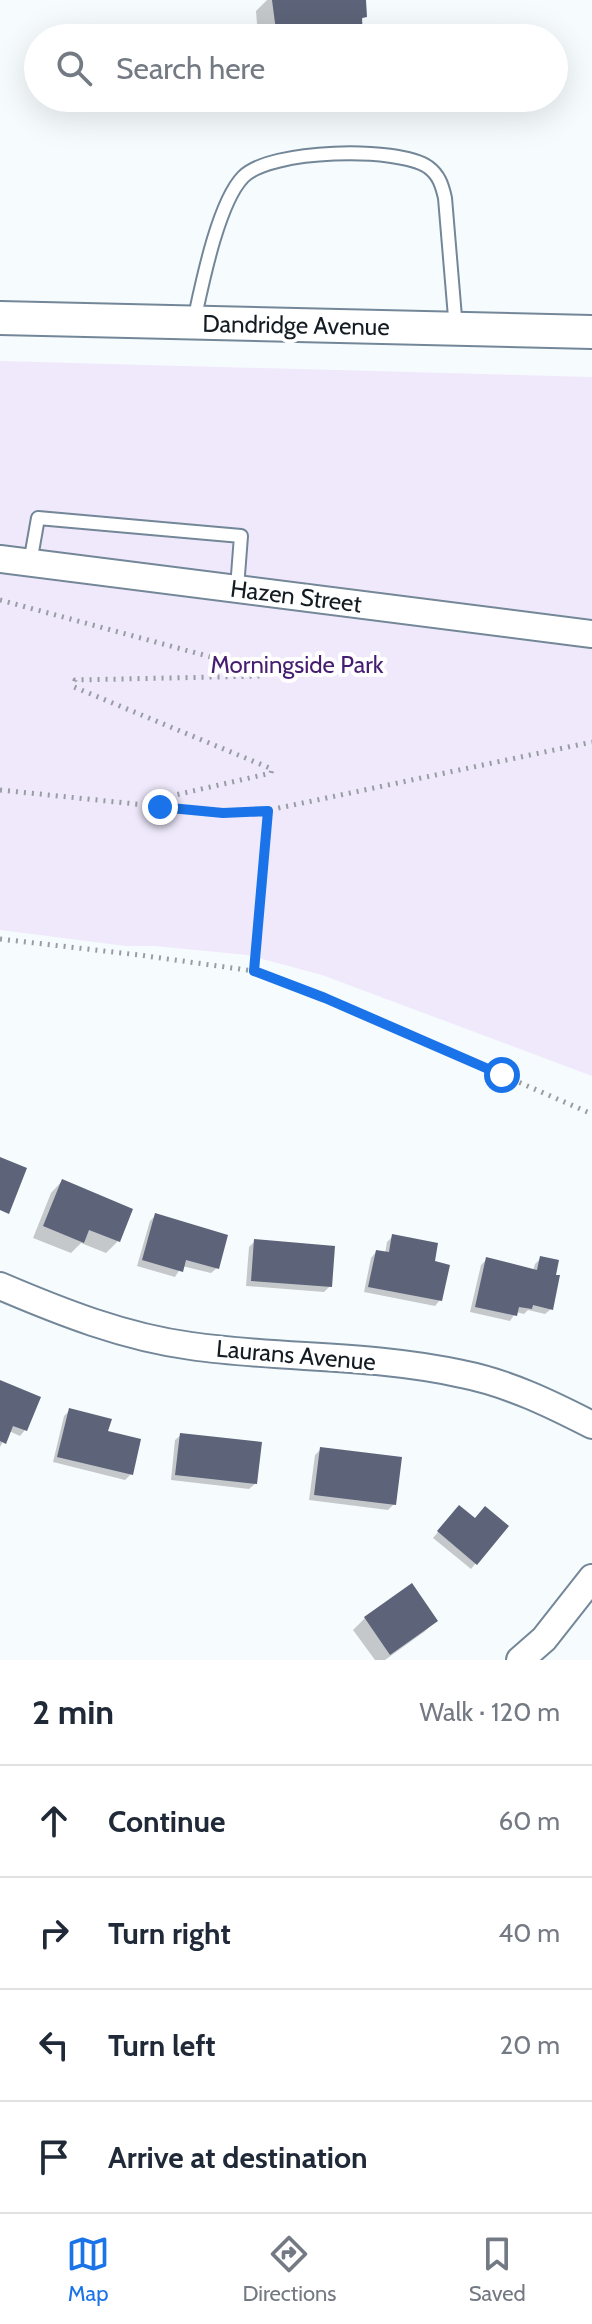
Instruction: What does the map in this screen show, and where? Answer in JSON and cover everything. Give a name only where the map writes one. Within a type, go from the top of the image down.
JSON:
[{"type":"street","name":"Dandridge Avenue","points":[[0,318],[592,332]]},
{"type":"street","name":"Hazen Street","points":[[0,559],[592,634]]},
{"type":"street","name":"Laurans Avenue","points":[[0,1286],[131,1335],[188,1346],[406,1364],[464,1374],[517,1390],[592,1425]]},
{"type":"street","points":[[520,1660],[544,1639],[592,1578]]},
{"type":"lane","points":[[194,322],[221,221],[232,191],[246,174],[301,155],[365,154],[409,159],[427,167],[440,179],[445,198],[456,329]]},
{"type":"lane","points":[[30,563],[38,518],[241,536],[237,588]]},
{"type":"path","points":[[0,600],[263,671],[262,676],[75,680],[74,687],[272,769],[271,773],[171,796],[160,807]]},
{"type":"path","points":[[0,790],[223,813],[268,811],[592,742]]},
{"type":"path","points":[[254,971],[268,811]]},
{"type":"path","points":[[0,939],[254,971],[325,998],[592,1114]]},
{"type":"green space","name":"Morningside Park","points":[[0,361],[592,377],[592,1076],[322,975],[247,955],[126,946],[0,930]]},
{"type":"building","points":[[272,0],[366,0],[367,17],[362,18],[362,24],[275,24]]},
{"type":"building","points":[[0,1157],[27,1168],[9,1214],[0,1210]]},
{"type":"building","points":[[62,1179],[133,1209],[120,1242],[89,1230],[84,1243],[43,1226]]},
{"type":"building","points":[[155,1213],[228,1235],[219,1269],[186,1260],[183,1272],[142,1260]]},
{"type":"building","points":[[392,1234],[438,1243],[435,1261],[450,1265],[442,1301],[368,1287],[376,1250],[389,1252]]},
{"type":"building","points":[[254,1239],[335,1246],[332,1287],[251,1281]]},
{"type":"building","points":[[540,1256],[559,1260],[556,1275],[560,1275],[553,1310],[533,1305],[532,1309],[519,1307],[517,1316],[475,1307],[486,1257],[537,1270]]},
{"type":"building","points":[[0,1380],[41,1397],[27,1431],[13,1426],[6,1444],[0,1441]]},
{"type":"building","points":[[69,1408],[112,1419],[108,1431],[141,1439],[133,1475],[57,1457]]},
{"type":"building","points":[[180,1433],[262,1442],[257,1484],[175,1475]]},
{"type":"building","points":[[320,1447],[402,1457],[396,1505],[314,1495]]},
{"type":"building","points":[[459,1505],[475,1518],[485,1506],[509,1526],[477,1565],[437,1531]]},
{"type":"building","points":[[412,1583],[438,1621],[390,1655],[364,1617]]},
{"type":"route","points":[[160,807],[223,813],[268,811],[254,971],[325,998],[502,1075]]}]
